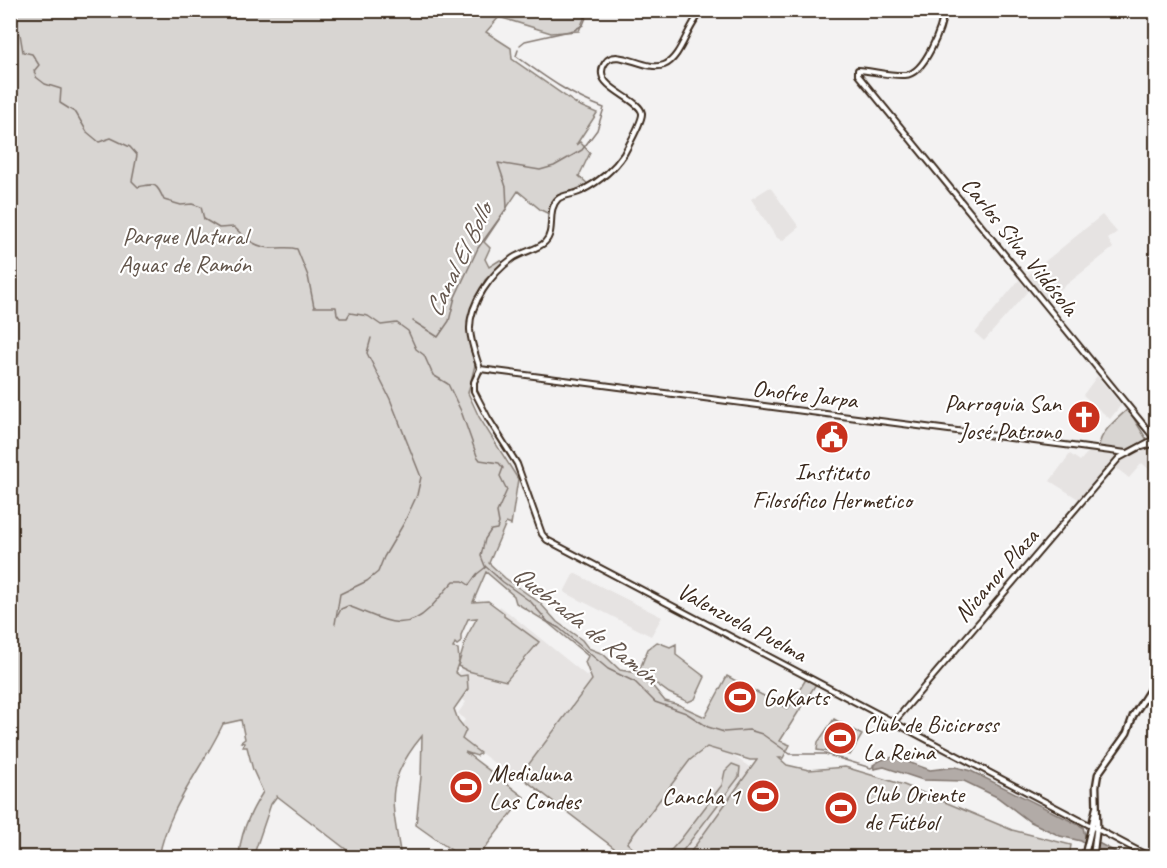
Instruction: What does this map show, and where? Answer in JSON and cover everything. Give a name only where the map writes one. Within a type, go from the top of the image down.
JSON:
[{"type":"main road","points":[[1093,856],[1097,829],[1096,783],[1100,771],[1126,733],[1156,675]]},
{"type":"main road","points":[[1084,855],[1096,804]]},
{"type":"street","points":[[480,369],[473,346],[470,323],[475,306],[487,285],[513,258],[545,243],[549,236],[551,215],[556,201],[560,197],[583,190],[612,168],[625,152],[640,121],[642,112],[639,106],[616,92],[605,80],[602,73],[604,64],[612,58],[622,57],[648,66],[668,63],[674,57],[697,17],[704,10]]},
{"type":"street","name":"Carlos Silva Vildósola","points":[[944,10],[934,42],[915,72],[902,75],[858,69],[859,77],[1156,442]]},
{"type":"street","name":"Onofre Jarpa","points":[[480,369],[1126,453]]},
{"type":"street","name":"Valenzuela Puelma","points":[[480,369],[474,382],[474,391],[517,464],[542,534],[547,540],[1152,858]]},
{"type":"street","points":[[1126,453],[1156,442]]},
{"type":"street","name":"Nicanor Plaza","points":[[894,722],[1119,458],[1126,453]]},
{"type":"shaded area","points":[[770,187],[799,227],[782,241],[776,237],[751,199]]},
{"type":"shaded area","points":[[1102,215],[1117,232],[1108,239],[1113,248],[1047,300],[1026,277]]},
{"type":"shaded area","points":[[1019,280],[1028,291],[984,341],[975,333]]},
{"type":"shaded area","points":[[1097,376],[1121,405],[1110,419],[1083,395]]},
{"type":"shaded area","points":[[1152,447],[1156,458],[1156,468],[1152,472],[1142,463],[1129,478],[1115,467],[1123,458]]},
{"type":"shaded area","points":[[1088,452],[1116,456],[1080,500],[1050,481],[1070,454],[1080,461]]},
{"type":"shaded area","points":[[574,573],[662,617],[651,636],[564,592]]},
{"type":"shaded area","points":[[500,606],[592,680],[517,780],[454,733],[465,720],[458,713],[466,702],[446,688],[471,655]]},
{"type":"shaded area","points":[[707,747],[732,755],[751,768],[687,857],[622,858],[618,855],[690,760]]},
{"type":"shaded area","points":[[894,757],[930,770],[956,767],[971,771],[1083,827],[1085,836],[1125,857],[1106,857],[1081,841],[1060,836],[1029,821],[997,797],[964,781],[923,780],[884,767],[874,769],[873,765],[881,760]]},
{"type":"green space","name":"Parque Natural Aguas de Ramón","points":[[10,11],[587,11],[579,31],[551,33],[499,17],[486,32],[511,48],[512,59],[578,105],[597,113],[576,145],[580,142],[590,153],[579,176],[588,184],[560,197],[549,214],[518,191],[484,242],[490,248],[485,259],[489,267],[500,260],[504,263],[485,280],[467,321],[475,365],[468,393],[479,417],[518,479],[511,525],[506,523],[489,563],[505,578],[540,603],[557,622],[582,640],[588,648],[603,654],[620,670],[638,673],[665,701],[705,717],[727,676],[788,709],[806,679],[816,684],[780,741],[790,745],[783,758],[779,758],[787,765],[809,770],[845,767],[904,785],[1012,830],[1071,845],[1069,857],[687,857],[757,760],[707,747],[690,760],[627,843],[637,852],[652,857],[626,857],[520,776],[592,680],[585,662],[588,656],[547,622],[516,603],[514,596],[486,572],[473,602],[488,601],[539,642],[506,681],[458,666],[467,636],[477,618],[468,619],[461,635],[461,642],[457,645],[455,643],[453,648],[458,649],[459,661],[455,672],[460,676],[467,675],[468,689],[454,709],[458,720],[466,730],[462,739],[480,753],[477,756],[465,752],[524,797],[478,857],[461,857],[416,825],[422,736],[401,767],[396,780],[393,807],[401,857],[356,857],[277,796],[271,804],[253,857],[239,857],[246,823],[263,792],[253,770],[247,747],[243,747],[244,743],[241,742],[245,739],[241,720],[223,724],[170,821],[159,857],[11,857]]},
{"type":"green space","points":[[1128,409],[1147,440],[1122,452],[1099,447],[1102,436]]},
{"type":"green space","points":[[657,642],[670,647],[676,644],[676,655],[705,677],[695,699],[688,702],[669,693],[639,671],[648,649]]},
{"type":"green space","name":"Club de Bicicross La Reina","points":[[834,719],[862,735],[850,755],[817,750],[818,742]]},
{"type":"green space","points":[[732,764],[740,767],[739,777],[678,857],[660,857],[681,839],[722,785],[725,771]]},
{"type":"waterway","name":"Canal El Bollo","points":[[520,45],[525,41],[574,30],[583,25],[589,10]]},
{"type":"waterway","name":"Quebrada de Ramón","points":[[10,27],[20,34],[23,52],[32,54],[39,65],[34,71],[36,77],[45,84],[61,89],[60,103],[76,113],[87,132],[99,142],[111,138],[130,147],[137,155],[132,181],[138,187],[152,185],[159,190],[164,200],[201,207],[204,219],[219,228],[234,227],[248,240],[258,245],[297,249],[308,276],[314,307],[336,307],[340,318],[347,318],[350,313],[368,316],[381,325],[397,323],[408,331],[416,349],[424,355],[433,375],[448,384],[461,411],[477,456],[480,460],[499,463],[503,468],[500,476],[507,490],[497,512],[499,523],[497,529],[491,530],[485,539],[481,556],[485,566],[531,602],[548,622],[559,628],[608,669],[635,682],[655,702],[686,713],[708,727],[724,732],[749,730],[762,734],[790,754],[825,754],[871,768],[874,766]]},
{"type":"waterway","name":"Canal El Bollo","points":[[413,321],[438,337],[449,321],[455,297],[478,248],[507,208],[506,187],[498,163],[540,170],[554,166],[582,150],[597,130],[604,108],[580,98],[548,79],[516,56],[518,50]]},
{"type":"waterway","name":"Canal El Bollo","points":[[335,624],[340,594],[367,581],[378,572],[417,495],[421,477],[390,399],[367,353],[371,338]]},
{"type":"waterway","points":[[338,615],[341,609],[348,606],[390,621],[399,623],[409,621],[429,609],[454,581],[463,581],[469,585],[486,567]]},
{"type":"place","name":"Parroquia San José Patrono","points":[[1084,417]]},
{"type":"place","name":"Instituto Filosófico Hermetico","points":[[832,437]]},
{"type":"place","name":"GoKarts","points":[[740,697]]},
{"type":"place","name":"Club de Bicicross La Reina","points":[[840,738]]},
{"type":"place","name":"Medialuna Las Condes","points":[[466,787]]},
{"type":"place","name":"Cancha 1","points":[[763,796]]},
{"type":"place","name":"Club Oriente de Fútbol","points":[[841,808]]}]
